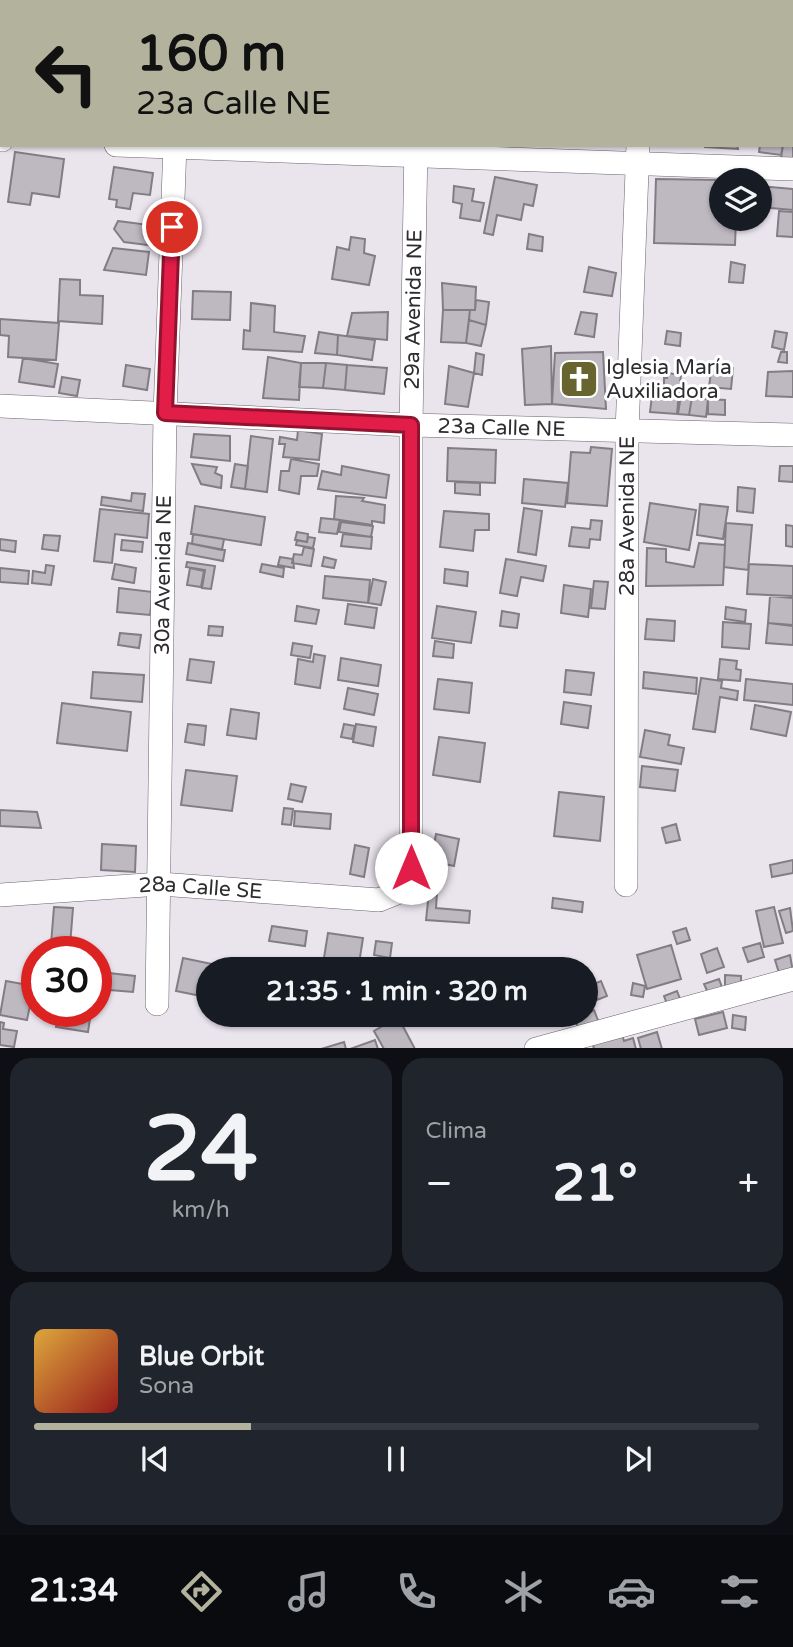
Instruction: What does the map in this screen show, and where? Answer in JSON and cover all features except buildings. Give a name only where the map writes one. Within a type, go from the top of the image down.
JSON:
[{"type":"street","name":"30a Avenida NE","points":[[157,1004],[165,413],[175,147]]},
{"type":"street","points":[[235,147],[638,155],[793,169]]},
{"type":"street","name":"29a Avenida NE","points":[[399,891],[411,868],[411,425],[416,150]]},
{"type":"street","name":"28a Avenida NE","points":[[626,885],[627,432],[638,155]]},
{"type":"street","name":"23a Calle NE","points":[[0,406],[411,425],[793,435]]},
{"type":"street","name":"28a Calle SE","points":[[0,895],[160,884],[379,900],[399,891]]},
{"type":"street","points":[[536,1048],[793,979]]},
{"type":"place","name":"Iglesia María Auxiliadora","points":[[579,379]]},
{"type":"route","points":[[172,227],[165,413],[411,425],[411,868]]}]
